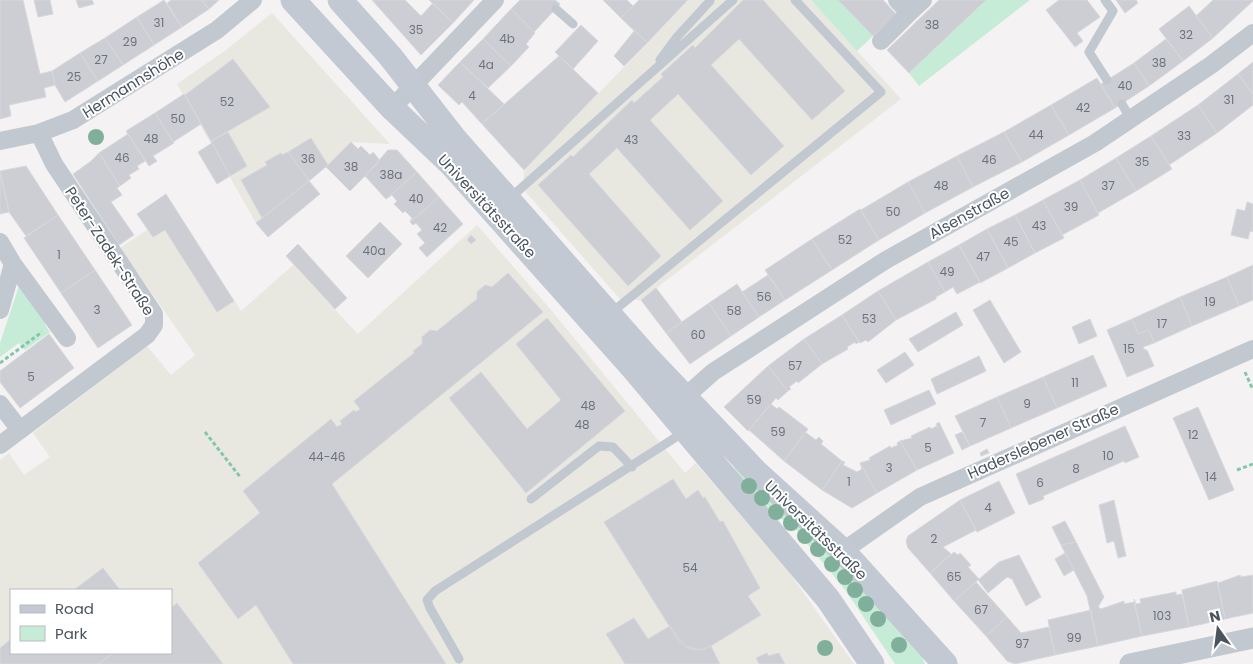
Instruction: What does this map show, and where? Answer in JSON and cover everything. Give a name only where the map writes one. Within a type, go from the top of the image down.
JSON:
[{"type":"main road","name":"Universitätsstraße","points":[[293,0],[392,108],[452,165],[688,416],[756,472],[843,552],[945,664]]},
{"type":"main road","name":"Universitätsstraße","points":[[340,0],[414,86],[432,112],[648,357],[688,416],[828,599],[872,664]]},
{"type":"street","name":"Hermannshöhe","points":[[0,141],[39,133],[73,120],[217,30],[253,0]]},
{"type":"street","points":[[392,108],[496,0]]},
{"type":"street","points":[[881,41],[903,6],[923,0]]},
{"type":"street","name":"Alsenstraße","points":[[688,416],[713,372],[886,260],[1095,143],[1132,120],[1253,33]]},
{"type":"street","name":"Peter-Zadek-Straße","points":[[0,444],[147,335],[154,324],[154,314],[54,164],[39,133]]},
{"type":"street","points":[[0,242],[13,264],[67,338]]},
{"type":"street","points":[[0,310],[13,264]]},
{"type":"street","name":"Haderslebener Straße","points":[[843,552],[920,497],[1253,349]]},
{"type":"street","points":[[0,404],[20,430]]},
{"type":"street","points":[[1130,664],[1253,638]]},
{"type":"lane","points":[[509,199],[733,0]]},
{"type":"lane","points":[[610,313],[881,92],[795,0]]},
{"type":"lane","points":[[1104,0],[1113,11],[1089,52],[1107,80]]},
{"type":"lane","points":[[649,76],[677,37],[710,1]]},
{"type":"lane","points":[[556,8],[573,24]]},
{"type":"lane","points":[[1122,104],[1132,120]]},
{"type":"lane","points":[[460,659],[430,608],[428,600],[435,591],[632,467],[688,416]]},
{"type":"lane","points":[[531,499],[599,446],[613,447],[632,467]]},
{"type":"path","points":[[0,363],[56,322]]},
{"type":"path","points":[[205,432],[241,478]]},
{"type":"path","points":[[1237,470],[1253,464]]},
{"type":"shaded area","points":[[689,0],[811,0],[901,99],[641,300],[620,299],[523,189],[524,170]]},
{"type":"shaded area","points":[[272,13],[390,144],[351,142],[326,167],[256,223],[177,84],[226,50]]},
{"type":"shaded area","points":[[166,194],[241,311],[293,265],[358,334],[477,225],[551,310],[685,473],[696,463],[789,572],[854,664],[0,664],[0,460],[9,453],[24,475],[50,457],[33,433],[147,346],[171,375],[195,355],[120,248],[147,230],[137,214]]},
{"type":"green space","points":[[811,0],[838,0],[873,36],[857,51]]},
{"type":"green space","points":[[986,0],[1030,0],[919,86],[909,73]]},
{"type":"green space","points":[[19,286],[47,323],[45,325],[50,332],[25,350],[19,343],[0,357],[0,343]]},
{"type":"green space","points":[[736,467],[832,557],[920,652],[925,664],[895,664],[846,591],[795,528],[769,510],[732,469]]},
{"type":"building","points":[[0,0],[23,0],[40,74],[52,71],[55,85],[44,88],[46,97],[9,105],[11,116],[0,119]]},
{"type":"building","points":[[34,0],[50,0],[53,14],[38,17]]},
{"type":"building","points":[[76,0],[92,0],[94,4],[79,8]]},
{"type":"building","points":[[164,0],[182,27],[154,45],[137,17]]},
{"type":"building","points":[[171,0],[201,0],[209,9],[182,27],[167,3]]},
{"type":"building","points":[[201,0],[219,0],[209,9]]},
{"type":"building","points":[[372,0],[405,0],[421,16],[433,3],[453,23],[421,55]]},
{"type":"building","points":[[429,0],[474,0],[453,23]]},
{"type":"building","points":[[520,0],[555,0],[560,4],[534,32],[511,9]]},
{"type":"building","points":[[603,0],[627,0],[633,6],[621,18]]},
{"type":"building","points":[[639,0],[688,0],[647,43],[621,18]]},
{"type":"building","points":[[743,0],[763,0],[845,91],[812,120],[739,39],[711,65],[784,146],[751,175],[678,94],[650,120],[723,201],[690,230],[617,148],[589,174],[661,256],[628,286],[538,185],[571,155],[573,157],[632,100],[634,103],[663,77],[661,74],[693,45],[695,48]]},
{"type":"building","points":[[838,0],[883,0],[896,14],[873,36]]},
{"type":"building","points":[[939,0],[986,0],[909,73],[887,50]]},
{"type":"building","points":[[1059,0],[1087,0],[1100,17],[1077,33],[1083,41],[1075,47],[1046,10]]},
{"type":"building","points":[[1116,0],[1136,0],[1138,3],[1125,13]]},
{"type":"building","points":[[1213,0],[1253,1],[1213,38],[1196,16]]},
{"type":"building","points":[[1189,6],[1213,38],[1183,61],[1159,29]]},
{"type":"building","points":[[511,9],[535,33],[526,44],[529,47],[511,66],[483,39]]},
{"type":"building","points":[[137,17],[154,45],[123,65],[105,38]]},
{"type":"building","points":[[581,25],[598,41],[573,69],[555,52]]},
{"type":"building","points":[[635,30],[647,43],[624,66],[614,56]]},
{"type":"building","points":[[105,38],[123,65],[98,81],[80,53]]},
{"type":"building","points":[[483,39],[511,66],[488,88],[460,62]]},
{"type":"building","points":[[1166,39],[1183,61],[1149,86],[1134,63]]},
{"type":"building","points":[[80,53],[98,81],[65,102],[55,85],[52,71]]},
{"type":"building","points":[[559,56],[598,93],[524,170],[482,124]]},
{"type":"building","points":[[233,59],[270,107],[211,141],[185,95]]},
{"type":"building","points":[[460,62],[504,104],[482,124],[462,102],[459,105],[438,85]]},
{"type":"building","points":[[1253,62],[1253,94],[1238,74]]},
{"type":"building","points":[[1134,63],[1149,86],[1115,108],[1101,84]]},
{"type":"building","points":[[1238,74],[1253,94],[1253,105],[1217,133],[1198,105]]},
{"type":"building","points":[[1097,78],[1115,108],[1069,135],[1051,105]]},
{"type":"building","points":[[184,94],[201,124],[173,142],[155,113]]},
{"type":"building","points":[[1051,105],[1069,135],[1022,162],[1004,132]]},
{"type":"building","points":[[1198,105],[1217,133],[1169,165],[1151,136]]},
{"type":"building","points":[[155,113],[174,143],[153,156],[157,161],[149,166],[126,131]]},
{"type":"building","points":[[228,132],[247,166],[230,176],[211,141]]},
{"type":"building","points":[[1004,132],[1022,162],[973,187],[957,156]]},
{"type":"building","points":[[128,134],[145,161],[137,166],[139,169],[129,175],[131,178],[120,186],[99,153]]},
{"type":"building","points":[[1151,136],[1172,169],[1136,191],[1116,158]]},
{"type":"building","points":[[311,138],[328,165],[309,181],[288,152]]},
{"type":"building","points":[[351,142],[358,149],[361,146],[370,155],[373,152],[379,159],[378,163],[350,191],[326,167]]},
{"type":"building","points":[[212,143],[230,176],[217,184],[198,152]]},
{"type":"building","points":[[388,150],[397,150],[417,172],[386,199],[365,176]]},
{"type":"building","points":[[288,152],[309,181],[262,218],[241,180],[267,165],[265,162],[281,153],[282,155]]},
{"type":"building","points":[[99,153],[120,186],[117,188],[122,195],[111,202],[134,235],[119,245],[73,174]]},
{"type":"building","points":[[957,156],[973,187],[925,213],[908,182]]},
{"type":"building","points":[[1116,158],[1136,191],[1098,213],[1080,180]]},
{"type":"building","points":[[26,166],[58,215],[26,236],[9,212],[0,171]]},
{"type":"building","points":[[0,171],[9,212],[0,214]]},
{"type":"building","points":[[417,172],[439,197],[410,222],[412,218],[405,211],[403,213],[394,204],[397,201],[392,195],[386,199]]},
{"type":"building","points":[[1080,180],[1099,215],[1062,235],[1043,200]]},
{"type":"building","points":[[309,181],[320,194],[268,237],[256,223]]},
{"type":"building","points":[[908,182],[925,213],[879,240],[861,210]]},
{"type":"building","points":[[166,194],[234,301],[217,312],[165,230],[153,237],[137,214]]},
{"type":"building","points":[[439,197],[463,224],[427,257],[419,248],[425,243],[417,234],[422,230],[416,223],[413,225],[410,222]]},
{"type":"building","points":[[1043,200],[1064,238],[1035,253],[1015,215]]},
{"type":"building","points":[[1247,202],[1253,204],[1253,232],[1250,231],[1248,239],[1231,235],[1237,209],[1245,211]]},
{"type":"building","points":[[860,209],[879,240],[832,270],[812,239]]},
{"type":"building","points":[[58,215],[95,270],[61,293],[24,238]]},
{"type":"building","points":[[1015,215],[1035,253],[1008,268],[987,229]]},
{"type":"building","points":[[380,222],[402,244],[368,278],[346,256]]},
{"type":"building","points":[[987,229],[1008,268],[980,283],[959,245]]},
{"type":"building","points":[[471,235],[476,240],[471,244],[467,240]]},
{"type":"building","points":[[812,239],[832,270],[785,300],[765,270]]},
{"type":"building","points":[[298,244],[347,298],[335,309],[286,256]]},
{"type":"building","points":[[959,245],[980,282],[957,294],[953,287],[945,292],[928,262]]},
{"type":"building","points":[[928,262],[945,292],[936,297],[936,299],[896,320],[878,291]]},
{"type":"building","points":[[1253,265],[1253,300],[1239,306],[1227,277]]},
{"type":"building","points":[[95,270],[132,325],[98,348],[61,293]]},
{"type":"building","points":[[508,273],[543,312],[332,484],[446,664],[293,664],[256,605],[238,619],[198,563],[260,513],[243,491],[331,419],[337,427],[342,424],[340,421],[354,410],[356,412],[360,409],[354,401],[414,353],[413,351],[422,344],[422,337],[430,330],[437,331],[477,299],[477,292],[485,285],[492,287]]},
{"type":"building","points":[[768,275],[785,300],[759,317],[742,292]]},
{"type":"building","points":[[1227,277],[1239,306],[1192,326],[1180,297]]},
{"type":"building","points":[[737,284],[759,317],[731,336],[709,303]]},
{"type":"building","points":[[656,288],[682,322],[666,333],[641,300]]},
{"type":"building","points":[[878,291],[896,320],[868,342],[866,340],[860,343],[842,315]]},
{"type":"building","points":[[1180,297],[1192,326],[1154,343],[1149,330],[1138,334],[1132,319]]},
{"type":"building","points":[[990,300],[1021,352],[1004,363],[973,310]]},
{"type":"building","points":[[709,303],[731,336],[690,364],[666,333]]},
{"type":"building","points":[[956,312],[963,325],[918,352],[909,339]]},
{"type":"building","points":[[842,315],[859,342],[856,344],[855,342],[847,347],[848,349],[822,364],[804,339]]},
{"type":"building","points":[[547,318],[625,411],[526,493],[449,398],[481,372],[527,429],[561,400],[516,344]]},
{"type":"building","points":[[1090,319],[1097,336],[1079,344],[1072,327]]},
{"type":"building","points":[[1132,319],[1138,334],[1149,330],[1154,343],[1143,347],[1147,350],[1154,366],[1127,377],[1107,330]]},
{"type":"building","points":[[49,334],[74,368],[20,408],[0,382],[0,371]]},
{"type":"building","points":[[804,339],[822,364],[798,383],[797,381],[789,387],[791,389],[788,391],[768,366]]},
{"type":"building","points":[[905,352],[914,365],[886,383],[877,370]]},
{"type":"building","points":[[1093,355],[1107,386],[1057,408],[1043,377]]},
{"type":"building","points":[[979,356],[986,371],[937,394],[931,379]]},
{"type":"building","points":[[768,366],[788,391],[778,400],[776,398],[748,431],[724,407]]},
{"type":"building","points":[[1043,377],[1057,408],[1011,428],[997,397]]},
{"type":"building","points":[[929,390],[936,404],[891,425],[884,410]]},
{"type":"building","points":[[997,397],[1011,428],[970,446],[955,416]]},
{"type":"building","points":[[771,404],[777,409],[779,407],[808,429],[784,461],[749,430]]},
{"type":"building","points":[[1198,407],[1234,490],[1209,500],[1173,418]]},
{"type":"building","points":[[939,422],[954,453],[917,470],[900,441],[912,438],[911,436],[930,427],[931,429],[937,426],[936,424]]},
{"type":"building","points":[[1125,426],[1139,457],[1125,463],[1124,461],[1043,496],[1044,499],[1029,505],[1016,474]]},
{"type":"building","points":[[805,432],[816,440],[819,437],[823,441],[821,444],[842,461],[822,490],[784,461]]},
{"type":"building","points":[[962,432],[970,446],[962,450],[955,435]]},
{"type":"building","points":[[900,441],[917,470],[877,493],[860,463],[870,460],[869,458],[890,446],[891,448],[898,445],[897,443]]},
{"type":"building","points":[[987,449],[989,453],[981,456],[980,453]]},
{"type":"building","points":[[842,461],[845,462],[843,465],[857,472],[862,469],[860,463],[877,493],[852,508],[822,490]]},
{"type":"building","points":[[673,479],[686,499],[698,490],[703,498],[705,497],[720,522],[723,521],[760,588],[748,596],[761,615],[706,649],[693,650],[678,640],[604,522]]},
{"type":"building","points":[[999,481],[1015,513],[977,532],[960,500]]},
{"type":"building","points":[[960,500],[976,530],[943,547],[951,554],[930,573],[908,548],[906,541],[908,536]]},
{"type":"building","points":[[1114,500],[1126,556],[1118,558],[1114,541],[1107,543],[1099,505]]},
{"type":"building","points":[[1065,521],[1076,542],[1061,545],[1052,527]]},
{"type":"building","points":[[1076,542],[1104,597],[1098,607],[1101,609],[1124,601],[1124,604],[1134,602],[1142,636],[1098,646],[1087,596],[1061,545]]},
{"type":"building","points":[[954,552],[958,555],[960,553],[971,565],[968,567],[979,579],[954,601],[930,573]]},
{"type":"building","points":[[1065,553],[1074,570],[1064,576],[1055,559]]},
{"type":"building","points":[[1019,555],[1041,597],[1026,606],[1012,579],[1007,577],[988,593],[978,580],[999,562]]},
{"type":"building","points":[[103,568],[119,589],[75,589]]},
{"type":"building","points":[[1240,575],[1241,577],[1253,575],[1253,613],[1225,619],[1218,583]]},
{"type":"building","points":[[1217,581],[1225,619],[1189,627],[1182,590]]},
{"type":"building","points":[[976,582],[1007,617],[986,636],[954,601]]},
{"type":"building","points":[[1176,592],[1176,595],[1182,594],[1189,627],[1142,636],[1134,599],[1136,604],[1141,603],[1140,599]]},
{"type":"building","points":[[177,603],[223,664],[98,664],[112,654],[172,654],[172,607]]},
{"type":"building","points":[[1091,610],[1098,646],[1055,655],[1048,620]]},
{"type":"building","points":[[1007,617],[1021,633],[1049,627],[1055,655],[1015,664],[1007,661],[986,636]]},
{"type":"building","points":[[634,618],[648,639],[670,626],[685,646],[700,650],[711,646],[720,664],[625,664],[606,634]]},
{"type":"building","points":[[10,640],[10,654],[112,654],[98,664],[0,664],[0,648]]},
{"type":"building","points":[[767,653],[768,656],[779,653],[785,664],[759,664],[756,658]]}]
